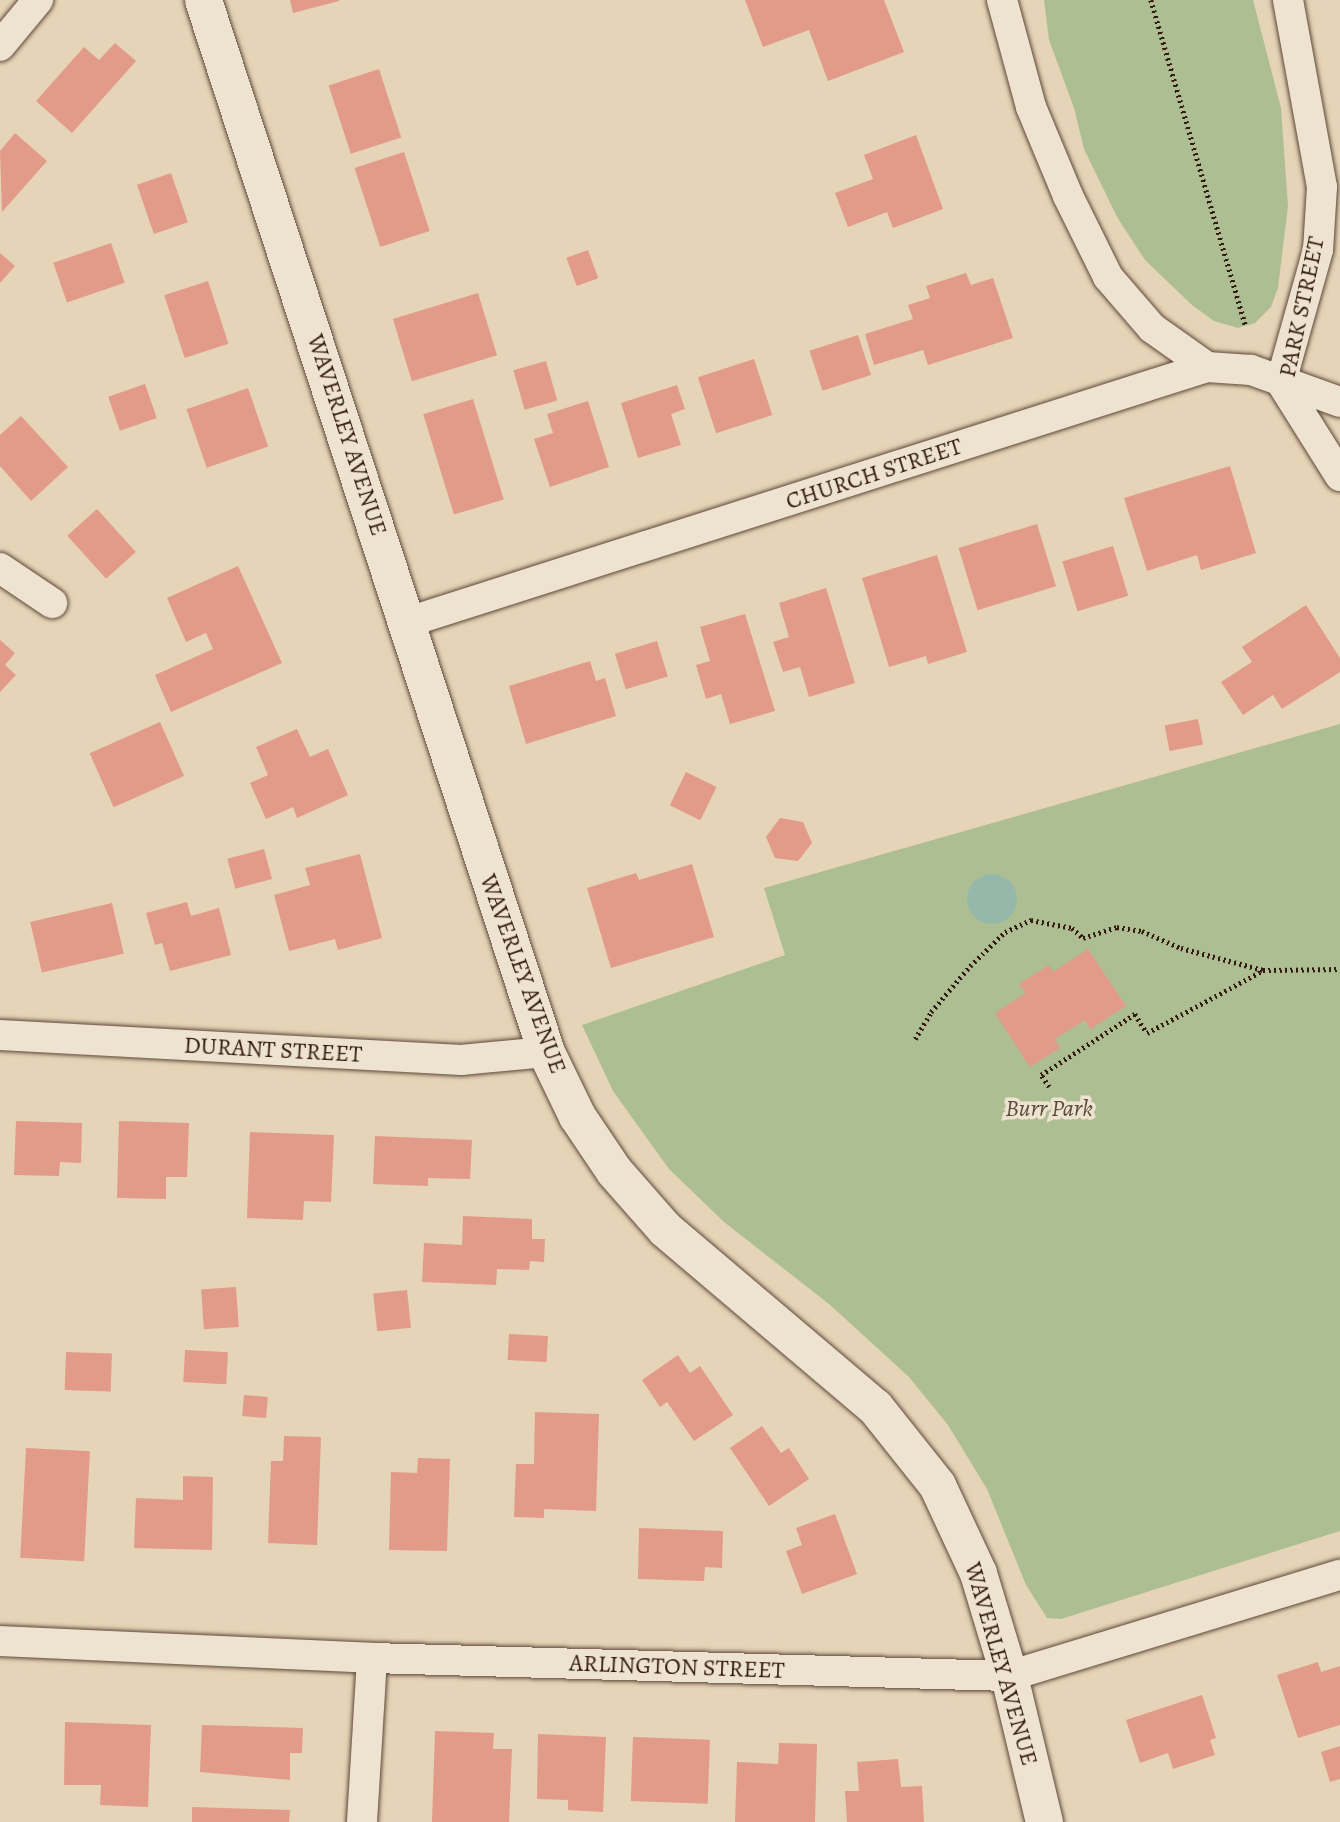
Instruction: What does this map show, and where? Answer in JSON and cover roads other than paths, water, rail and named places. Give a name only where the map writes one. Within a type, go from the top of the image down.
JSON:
[{"type":"street","points":[[0,46],[38,0]]},
{"type":"street","name":"WAVERLEY AVENUE","points":[[203,0],[546,1052],[577,1116],[607,1160],[665,1229],[876,1407],[937,1485],[978,1573],[1009,1676],[1044,1822]]},
{"type":"street","points":[[1002,0],[1031,107],[1068,196],[1108,277],[1152,328],[1207,367]]},
{"type":"street","name":"PARK STREET","points":[[1288,0],[1322,187],[1318,250],[1281,382],[1340,476]]},
{"type":"street","name":"CHURCH STREET","points":[[408,622],[1207,367],[1251,370],[1340,402]]},
{"type":"street","points":[[0,568],[52,603]]},
{"type":"street","name":"DURANT STREET","points":[[0,1035],[461,1060],[546,1052]]},
{"type":"street","name":"ARLINGTON STREET","points":[[0,1641],[372,1658],[1009,1676],[1340,1575]]},
{"type":"street","points":[[362,1822],[372,1658]]},
{"type":"park label","name":"Burr Park","points":[[1049,1109]]}]
